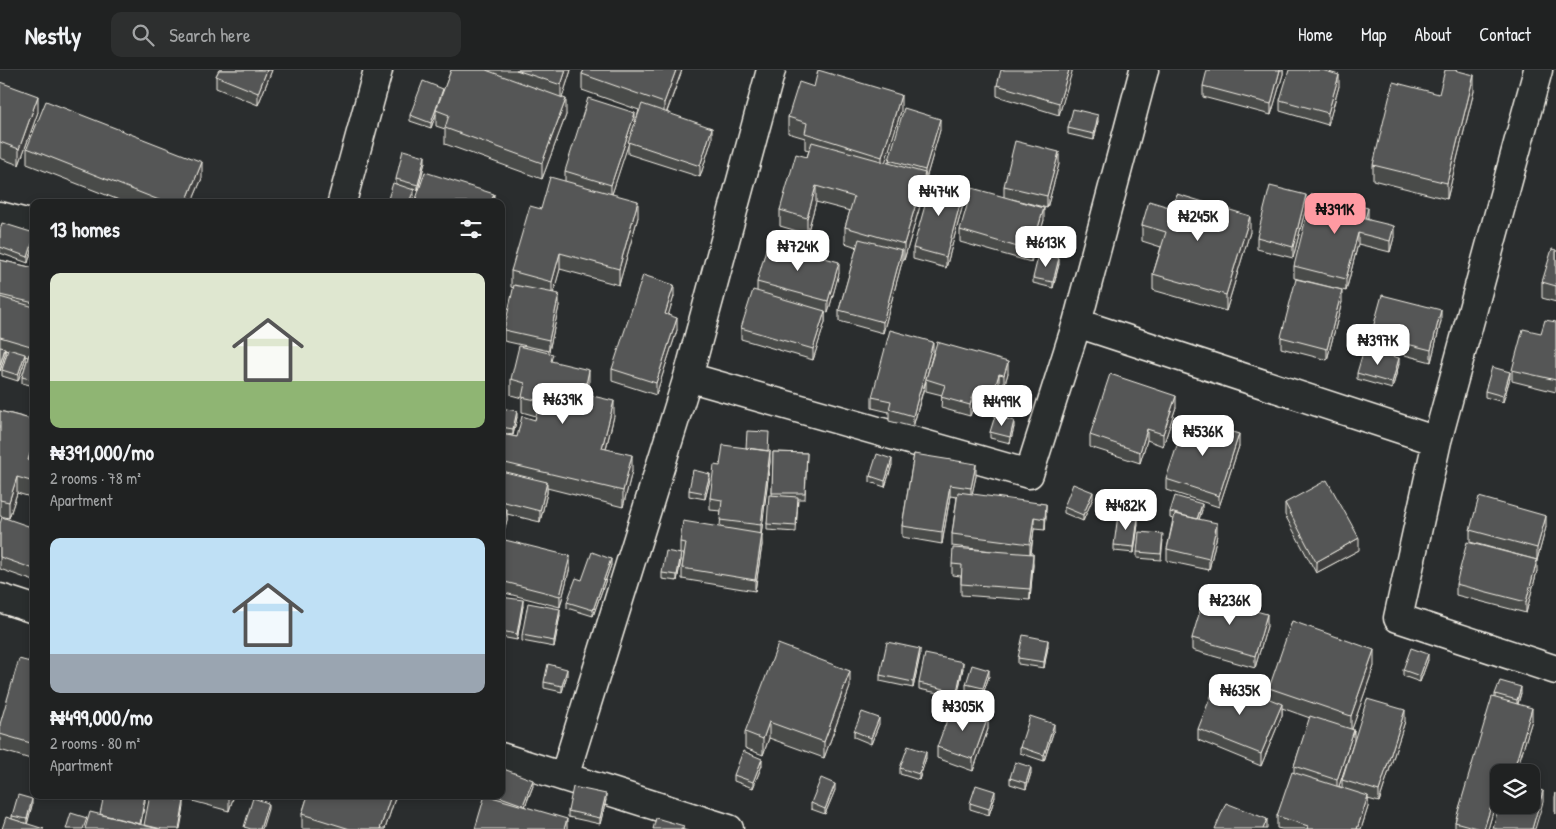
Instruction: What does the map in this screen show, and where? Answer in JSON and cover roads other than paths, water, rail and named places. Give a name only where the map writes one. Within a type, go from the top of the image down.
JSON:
[{"type":"street","points":[[343,199],[378,70]]},
{"type":"street","points":[[564,777],[688,377],[771,70]]},
{"type":"street","points":[[688,377],[1029,474],[1078,323],[1144,70]]},
{"type":"street","points":[[1538,70],[1437,441],[1398,618],[1556,670]]},
{"type":"street","points":[[0,216],[30,223]]},
{"type":"street","points":[[1078,323],[1437,441]]},
{"type":"street","points":[[0,598],[30,607]]},
{"type":"street","points":[[505,758],[729,829]]}]
